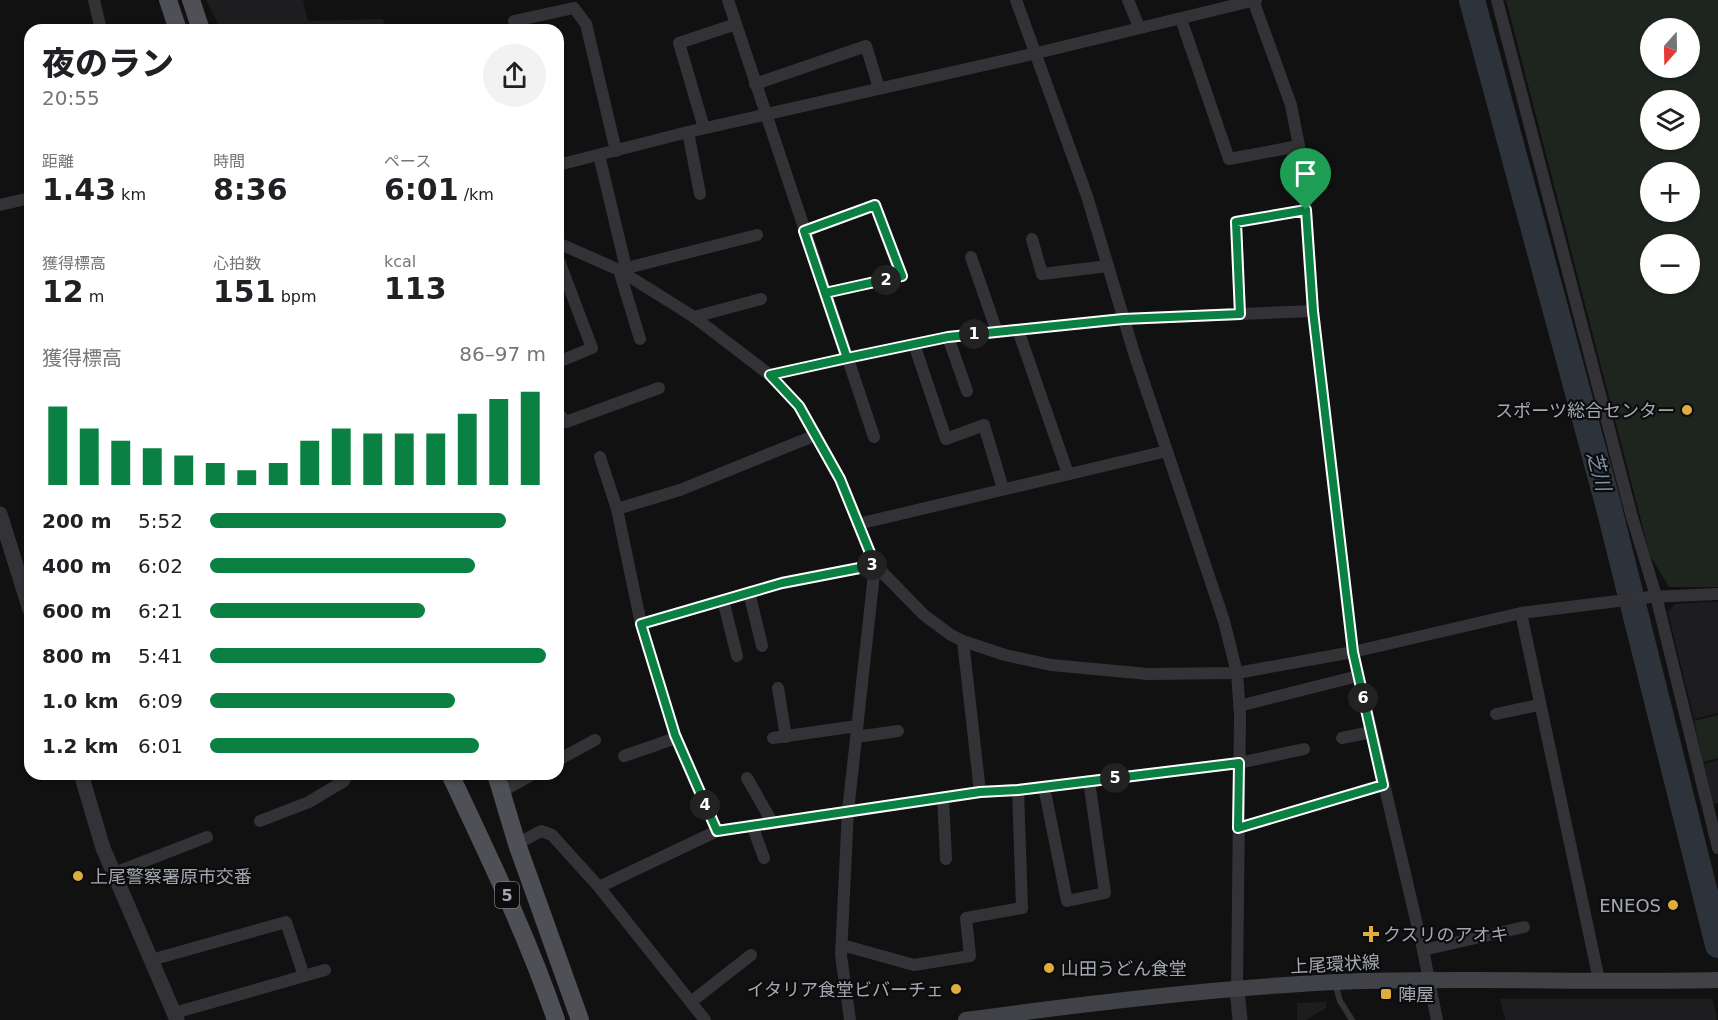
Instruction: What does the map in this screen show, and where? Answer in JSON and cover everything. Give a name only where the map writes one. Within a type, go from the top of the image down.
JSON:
[{"type":"main road","points":[[168,0],[176,24]]},
{"type":"main road","points":[[191,0],[199,24]]},
{"type":"main road","name":"5","points":[[453,780],[499,878],[556,1020]]},
{"type":"main road","name":"5","points":[[498,783],[517,844],[580,1020]]},
{"type":"main road","name":"上尾環状線","points":[[966,1020],[1061,1007],[1237,989],[1335,982],[1714,980]]},
{"type":"street","points":[[94,0],[100,24]]},
{"type":"street","points":[[728,0],[873,437]]},
{"type":"street","points":[[1016,0],[1087,196],[1123,319],[1224,621],[1237,673],[1239,706],[1237,989],[1240,1020]]},
{"type":"street","points":[[1128,0],[1139,27]]},
{"type":"street","points":[[564,160],[599,156],[687,132],[1037,53],[1254,0],[1291,105],[1299,146],[1313,311],[1353,652],[1423,950],[1437,1020]]},
{"type":"street","points":[[1497,0],[1718,848]]},
{"type":"street","points":[[515,24],[514,21],[574,8],[586,24],[616,151]]},
{"type":"street","points":[[1181,19],[1229,159],[1299,146]]},
{"type":"street","points":[[705,128],[679,43],[736,24]]},
{"type":"street","points":[[755,84],[866,46],[879,88]]},
{"type":"street","points":[[687,132],[700,194]]},
{"type":"street","points":[[599,156],[622,269],[640,339]]},
{"type":"street","points":[[0,205],[24,199]]},
{"type":"street","points":[[804,231],[875,205],[902,276],[825,293]]},
{"type":"street","points":[[1240,314],[1236,222],[1306,210]]},
{"type":"street","points":[[622,269],[757,235]]},
{"type":"street","points":[[1032,239],[1042,274],[1108,266]]},
{"type":"street","points":[[564,245],[622,269],[732,344],[770,375],[799,406],[816,435],[840,479],[875,565],[924,615],[963,641],[1005,655],[1051,665],[1148,674],[1237,673],[1353,652],[1521,614],[1653,596],[1718,594]]},
{"type":"street","points":[[971,257],[997,332]]},
{"type":"street","points":[[564,274],[592,348],[564,360]]},
{"type":"street","points":[[694,317],[761,299]]},
{"type":"street","points":[[770,375],[948,337],[1123,319],[1313,311]]},
{"type":"street","points":[[1018,330],[1068,474]]},
{"type":"street","points":[[948,337],[967,391]]},
{"type":"street","points":[[914,344],[946,439],[984,425],[1003,489]]},
{"type":"street","points":[[564,420],[566,422],[659,388]]},
{"type":"street","points":[[617,508],[680,490],[816,435]]},
{"type":"street","points":[[858,524],[1167,451]]},
{"type":"street","points":[[600,457],[617,508],[641,624],[676,738],[717,831]]},
{"type":"street","points":[[1,522],[24,586]]},
{"type":"street","points":[[641,624],[782,583],[875,565]]},
{"type":"street","points":[[850,1020],[841,955],[848,811],[875,565]]},
{"type":"street","points":[[749,592],[762,646]]},
{"type":"street","points":[[723,600],[737,656]]},
{"type":"street","points":[[1521,614],[1599,980]]},
{"type":"street","points":[[963,641],[980,792]]},
{"type":"street","points":[[1239,706],[1358,676]]},
{"type":"street","points":[[778,688],[786,736]]},
{"type":"street","points":[[1496,714],[1539,705]]},
{"type":"street","points":[[773,738],[857,731],[898,731]]},
{"type":"street","points":[[1342,738],[1371,732]]},
{"type":"street","points":[[624,756],[676,738]]},
{"type":"street","points":[[564,757],[595,740]]},
{"type":"street","points":[[599,887],[717,831],[980,792],[1018,790],[1239,763],[1304,749]]},
{"type":"street","points":[[747,778],[772,822]]},
{"type":"street","points":[[83,780],[103,848],[176,1016],[325,970]]},
{"type":"street","points":[[260,820],[309,802],[344,780]]},
{"type":"street","points":[[1044,787],[1067,901],[1105,892],[1089,782]]},
{"type":"street","points":[[1238,828],[1383,785]]},
{"type":"street","points":[[842,945],[914,965],[970,956],[966,918],[1022,908],[1018,790]]},
{"type":"street","points":[[943,798],[946,859]]},
{"type":"street","points":[[752,825],[764,858]]},
{"type":"street","points":[[517,844],[541,831],[552,835],[599,887],[705,1020]]},
{"type":"street","points":[[114,873],[207,837]]},
{"type":"street","points":[[151,960],[286,922],[304,976]]},
{"type":"street","points":[[1423,950],[1524,927]]},
{"type":"street","points":[[691,1002],[751,955]]},
{"type":"lane","points":[[1335,982],[1340,1001],[1352,1020]]},
{"type":"shaded area","points":[[206,0],[303,0],[308,21],[383,19],[384,24],[218,24]]},
{"type":"shaded area","points":[[1506,0],[1718,0],[1718,587],[1669,587],[1650,555]]},
{"type":"shaded area","points":[[1718,602],[1718,713],[1694,719],[1668,613],[1675,604]]},
{"type":"shaded area","points":[[1718,715],[1718,758],[1703,762],[1694,721]]},
{"type":"shaded area","points":[[1718,760],[1718,803],[1713,804],[1703,764]]},
{"type":"shaded area","points":[[1500,999],[1713,999],[1717,1020],[1505,1020]]},
{"type":"shaded area","points":[[1326,1002],[1326,1008],[1306,1020],[1297,1020],[1297,1003]]},
{"type":"waterway","name":"芝川","points":[[1472,0],[1608,504],[1718,945]]},
{"type":"place","name":"スポーツ総合センター","points":[[1687,410]]},
{"type":"place","name":"上尾警察署原市交番","points":[[78,876]]},
{"type":"place","name":"ENEOS","points":[[1673,905]]},
{"type":"place","name":"クスリのアオキ","points":[[1371,934]]},
{"type":"place","name":"山田うどん食堂","points":[[1049,968]]},
{"type":"place","name":"イタリア食堂ビバーチェ","points":[[956,989]]},
{"type":"place","name":"陣屋","points":[[1386,994]]},
{"type":"route","points":[[1306,210],[1236,222],[1240,314],[1123,319],[948,337],[847,358],[804,231],[875,205],[902,276],[825,293],[847,358],[770,375],[799,406],[840,479],[875,565],[782,583],[641,624],[675,735],[717,831],[980,792],[1018,790],[1239,763],[1238,828],[1383,785],[1353,652],[1313,311],[1306,210]]}]
